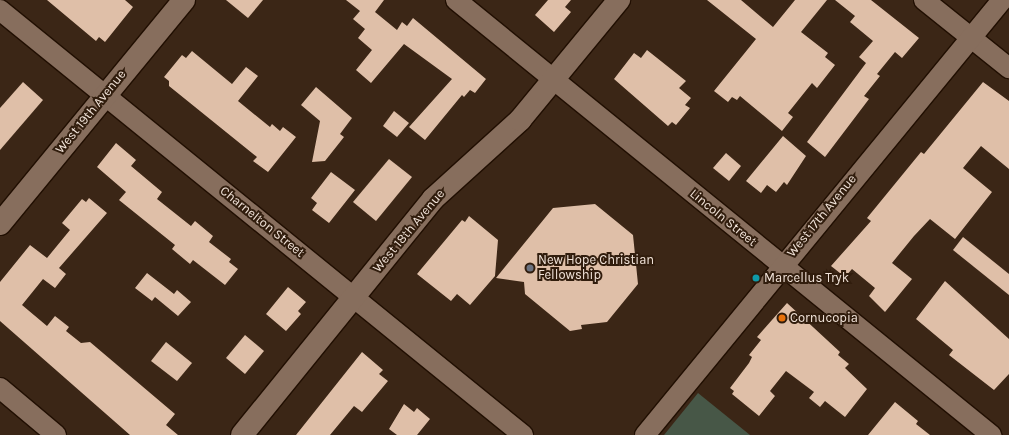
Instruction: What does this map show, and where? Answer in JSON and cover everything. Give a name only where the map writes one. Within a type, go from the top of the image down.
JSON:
[{"type":"main road","name":"West 19th Avenue","points":[[0,224],[184,0]]},
{"type":"main road","name":"West 18th Avenue","points":[[242,435],[433,199],[502,138],[554,80],[619,0]]},
{"type":"street","name":"Lincoln Street","points":[[456,0],[991,435]]},
{"type":"street","points":[[924,0],[1009,68]]},
{"type":"street","name":"West 17th Avenue","points":[[645,435],[782,265],[1002,0]]},
{"type":"street","name":"Charnelton Street","points":[[0,10],[106,94],[523,435]]},
{"type":"street","points":[[0,388],[56,435]]},
{"type":"green space","points":[[698,393],[750,435],[664,435]]},
{"type":"building","points":[[47,0],[125,0],[133,7],[105,42],[99,37],[96,41]]},
{"type":"building","points":[[226,0],[263,0],[248,18]]},
{"type":"building","points":[[346,0],[384,0],[375,12],[397,30],[402,22],[407,26],[413,18],[486,79],[475,93],[470,90],[464,97],[462,95],[425,140],[409,127],[452,79],[404,44],[371,83],[356,70],[372,50],[358,38],[365,29],[353,19],[360,11]]},
{"type":"building","points":[[548,0],[571,0],[565,7],[571,12],[554,32],[535,15]]},
{"type":"building","points":[[707,0],[741,0],[773,27],[795,0],[827,0],[801,32],[828,53],[825,57],[835,65],[817,88],[812,83],[788,113],[793,117],[782,131],[740,96],[737,100],[732,97],[728,102],[714,91],[756,39]]},
{"type":"building","points":[[835,0],[871,0],[919,38],[902,58],[895,52],[877,74],[880,76],[864,96],[869,99],[825,157],[807,142],[866,63],[859,57],[873,41],[850,22],[855,16]]},
{"type":"building","points":[[647,50],[686,81],[679,88],[691,98],[685,105],[690,108],[676,125],[672,122],[668,126],[614,79],[634,53],[641,58]]},
{"type":"building","points":[[192,51],[232,84],[246,67],[258,76],[238,101],[270,127],[272,124],[280,131],[283,127],[296,137],[268,172],[253,161],[257,157],[169,86],[169,81],[164,77],[182,55],[186,58]]},
{"type":"building","points":[[23,82],[43,100],[0,150],[0,108]]},
{"type":"building","points":[[983,82],[1009,101],[1009,169],[981,146],[963,168],[992,192],[955,239],[930,219],[914,236],[892,263],[912,279],[885,312],[869,296],[875,288],[852,269],[845,277],[831,266],[871,221],[867,218],[921,152],[924,154]]},
{"type":"building","points":[[316,87],[352,118],[340,134],[344,137],[325,161],[312,162],[320,121],[301,105]]},
{"type":"building","points":[[394,111],[409,123],[397,137],[383,126]]},
{"type":"building","points":[[783,136],[806,156],[787,185],[784,182],[776,192],[767,185],[761,193],[746,181]]},
{"type":"building","points":[[116,143],[136,160],[131,166],[162,192],[157,199],[191,226],[195,221],[213,236],[209,242],[231,259],[229,262],[238,269],[225,285],[193,260],[190,264],[172,249],[175,245],[119,200],[126,192],[97,167]]},
{"type":"building","points":[[726,153],[741,166],[729,181],[713,168]]},
{"type":"building","points":[[389,159],[412,177],[376,221],[353,202]]},
{"type":"building","points":[[331,172],[355,190],[329,223],[312,210],[317,203],[311,198]]},
{"type":"building","points":[[89,198],[107,213],[59,268],[66,274],[55,288],[43,279],[22,305],[47,326],[55,316],[69,327],[66,331],[81,343],[90,342],[175,414],[166,425],[178,435],[130,435],[0,321],[0,282],[30,245],[47,258],[70,230],[62,223],[82,199],[86,202]]},
{"type":"building","name":"New Hope Christian Fellowship","points":[[595,204],[633,235],[638,284],[607,322],[581,325],[582,329],[570,331],[525,294],[524,282],[496,278],[553,208]]},
{"type":"building","points":[[469,216],[498,240],[495,276],[470,305],[457,294],[451,301],[417,274],[462,220],[465,222]]},
{"type":"building","points":[[963,237],[1009,274],[1009,295],[953,250]]},
{"type":"building","points":[[147,273],[174,294],[177,290],[191,302],[178,316],[155,297],[152,301],[135,288]]},
{"type":"building","points":[[945,281],[1009,339],[1009,374],[994,390],[949,355],[953,350],[916,319]]},
{"type":"building","points":[[288,287],[306,302],[298,311],[301,314],[286,331],[266,314]]},
{"type":"building","points":[[787,303],[840,352],[838,355],[849,364],[845,368],[867,389],[845,417],[825,401],[820,407],[809,398],[814,392],[786,371],[770,391],[775,396],[759,416],[732,394],[734,391],[730,388],[749,363],[752,357],[749,355],[761,340],[757,337]]},
{"type":"building","points":[[245,335],[264,351],[245,374],[226,358]]},
{"type":"building","points":[[166,342],[192,363],[177,381],[151,361]]},
{"type":"building","points":[[362,352],[383,370],[379,374],[388,381],[362,412],[354,406],[330,435],[296,435]]},
{"type":"building","points":[[895,402],[918,421],[916,424],[930,435],[868,435]]},
{"type":"building","points":[[404,404],[414,412],[417,408],[430,419],[417,435],[397,435],[389,429]]},
{"type":"place","name":"New Hope Christian Fellowship","points":[[530,268]]},
{"type":"place","name":"Marcellus Tryk","points":[[756,278]]},
{"type":"place","name":"Cornucopia","points":[[782,318]]}]
